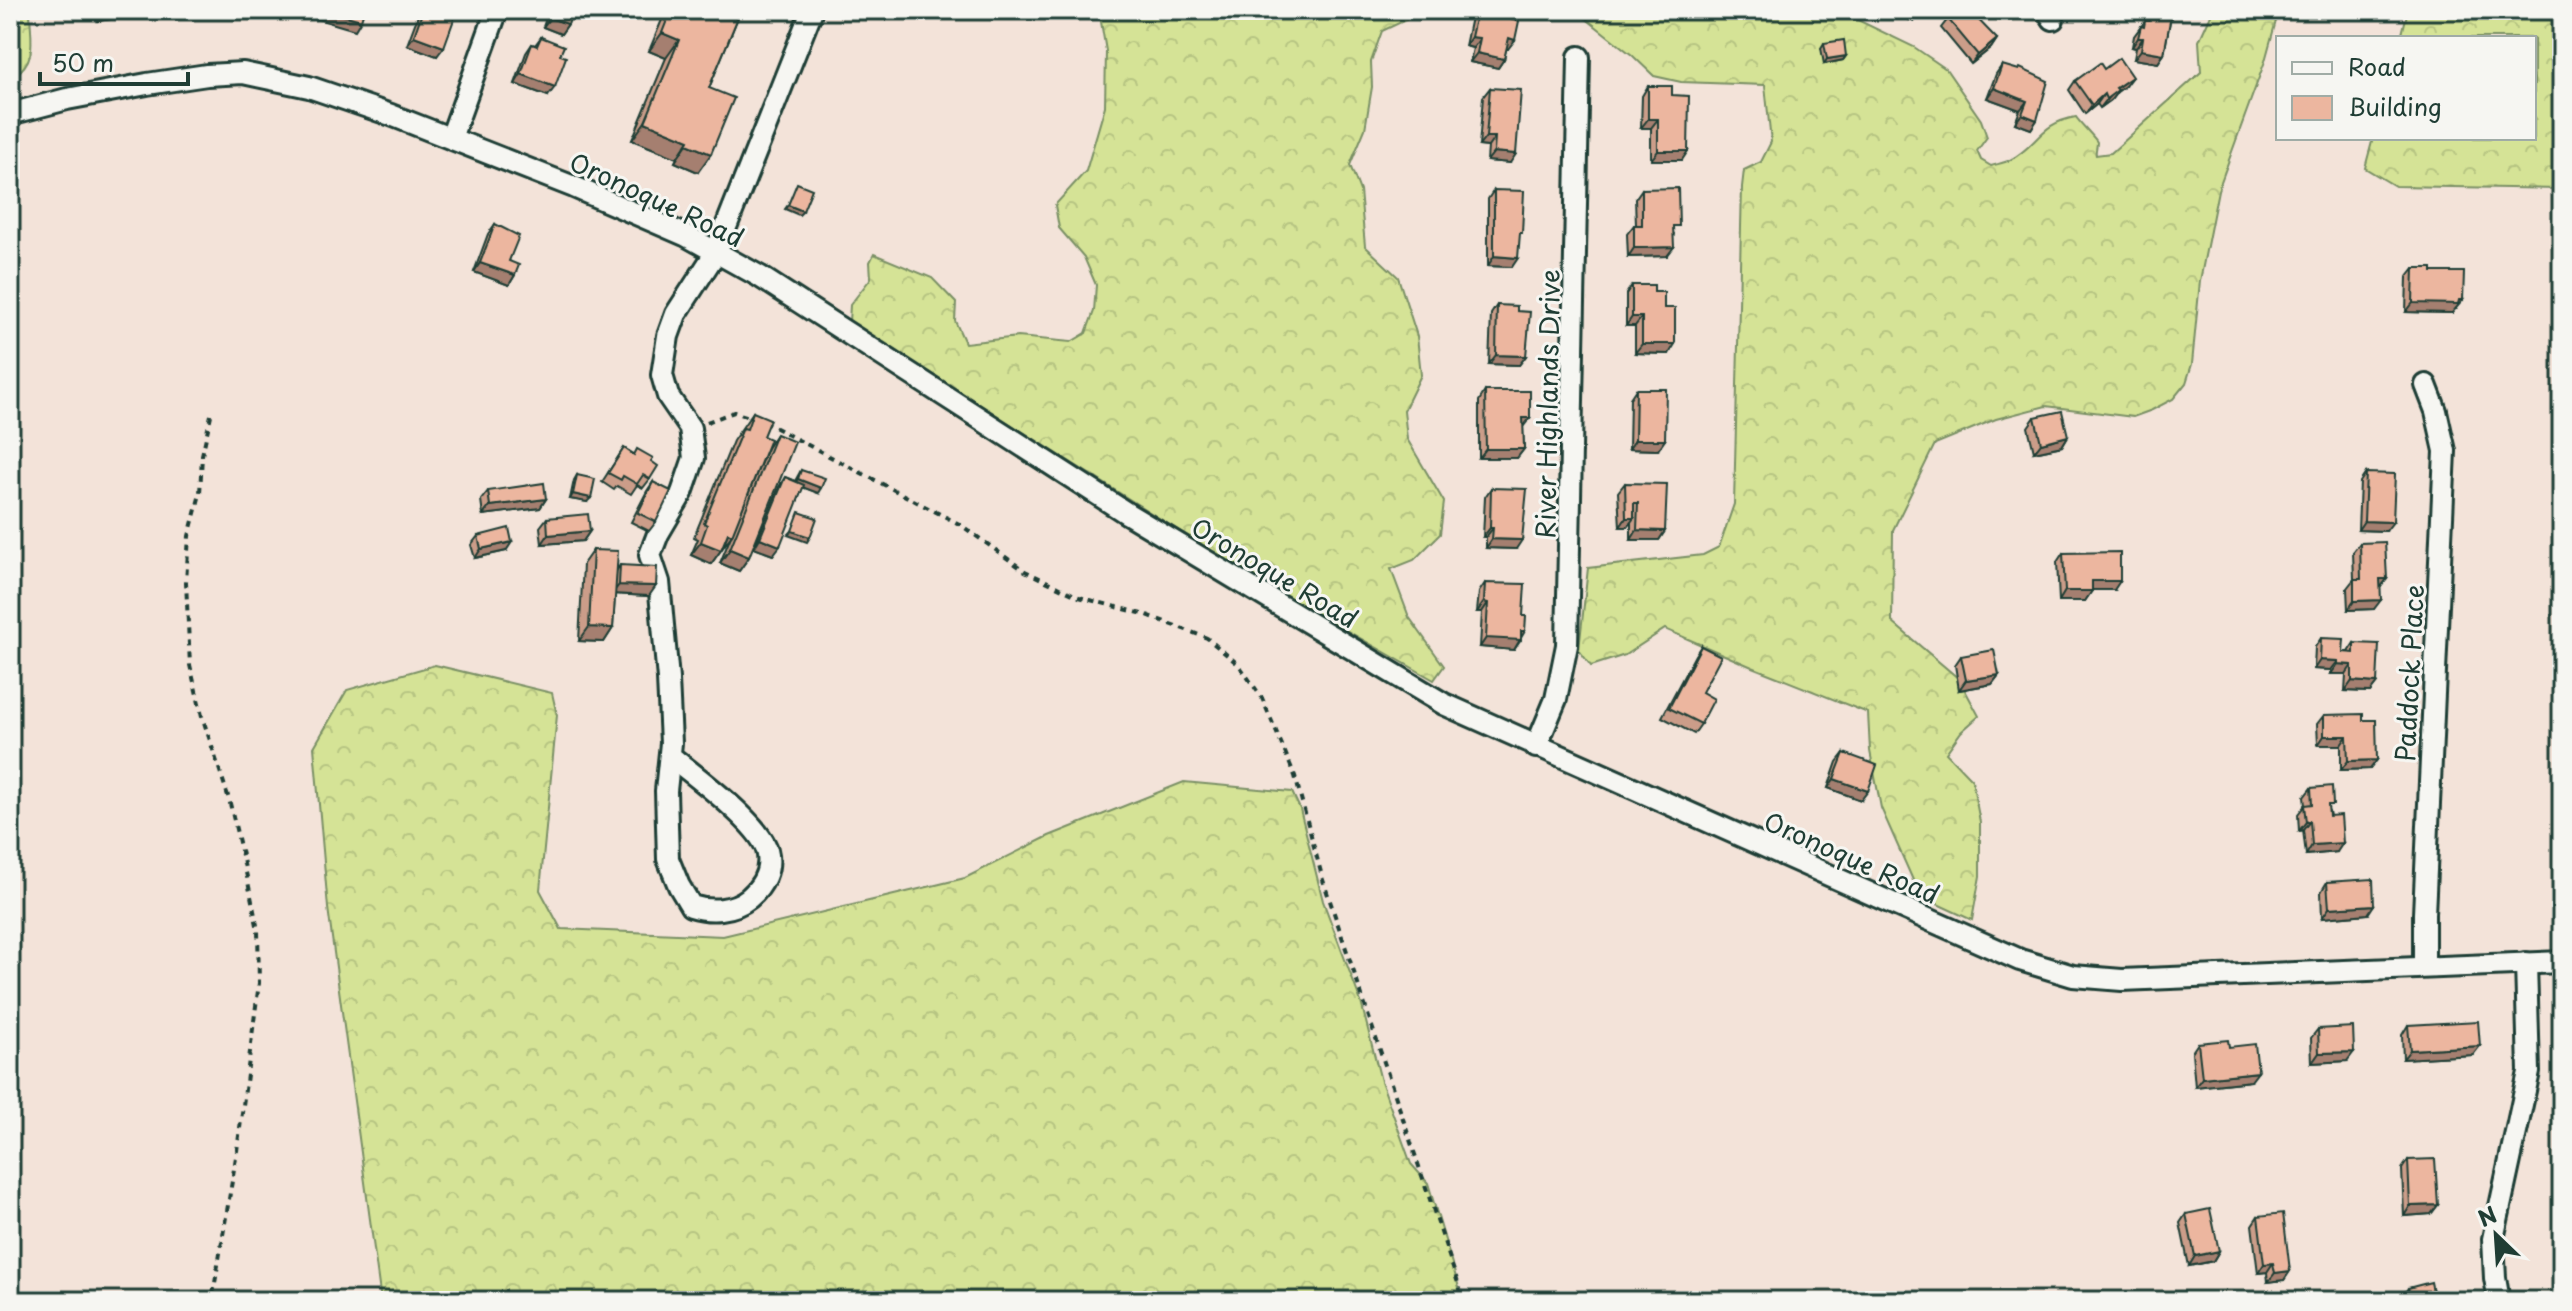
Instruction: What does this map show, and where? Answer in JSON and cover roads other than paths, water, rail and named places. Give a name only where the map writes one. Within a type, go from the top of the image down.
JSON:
[{"type":"street","points":[[451,138],[497,10]]},
{"type":"street","points":[[670,756],[741,817],[767,848],[766,877],[754,894],[738,907],[704,910],[691,906],[668,859],[668,679],[659,582],[650,555],[658,534],[682,493],[694,458],[690,428],[668,396],[662,375],[668,336],[676,314],[716,252],[812,10]]},
{"type":"street","name":"River Highlands Drive","points":[[1536,747],[1556,699],[1568,631],[1579,57]]},
{"type":"street","name":"Oronoque Road","points":[[10,114],[67,99],[147,84],[243,73],[309,87],[451,138],[659,223],[759,276],[1056,469],[1444,704],[2020,960],[2073,976],[2155,980],[2562,962]]},
{"type":"street","name":"Paddock Place","points":[[2424,966],[2445,451],[2436,411],[2426,385]]},
{"type":"street","points":[[2499,1301],[2493,1239],[2529,1072],[2526,963]]}]
